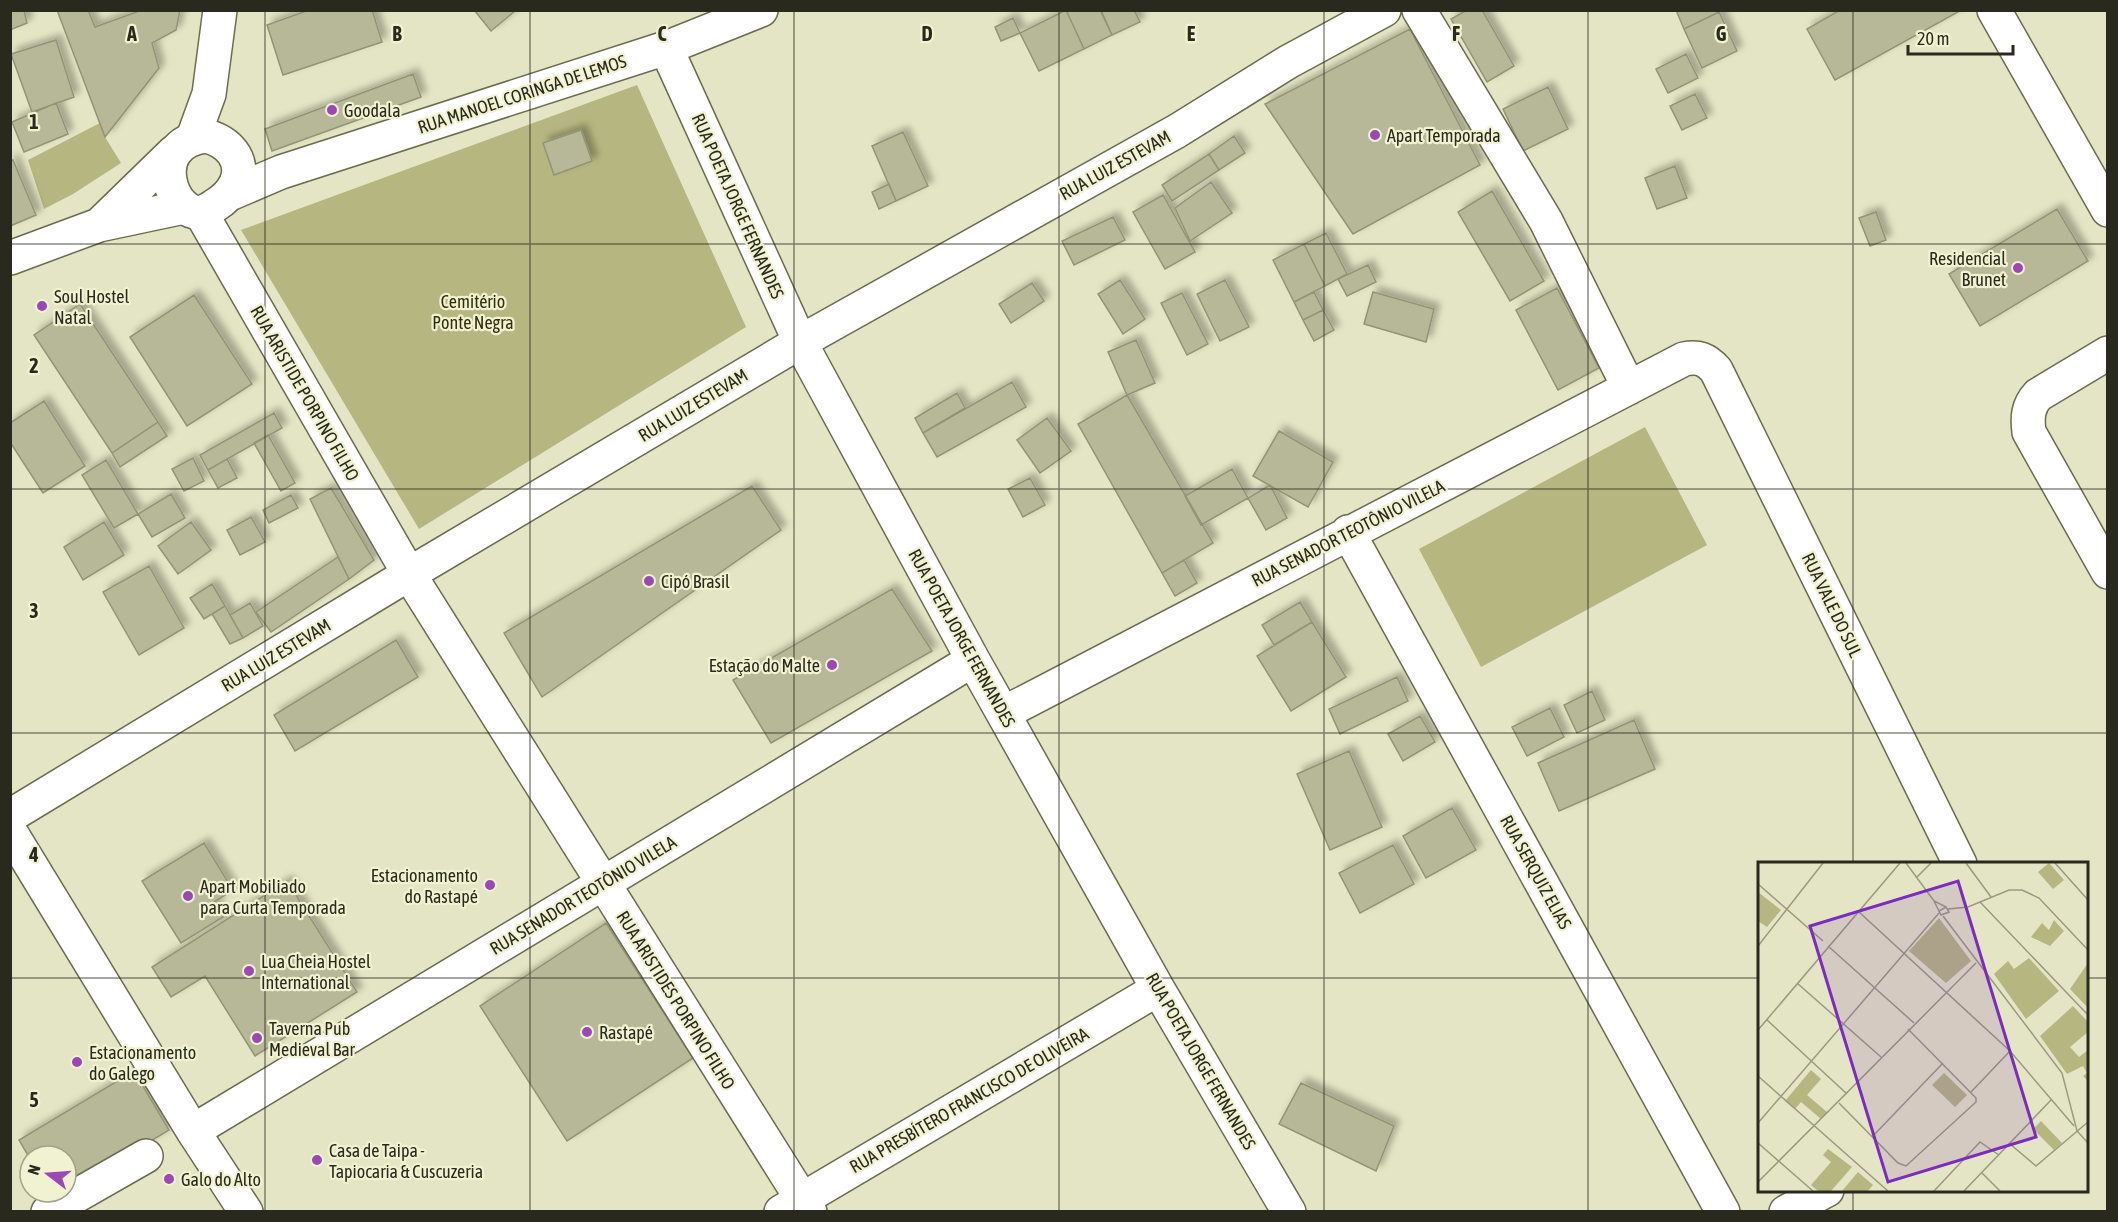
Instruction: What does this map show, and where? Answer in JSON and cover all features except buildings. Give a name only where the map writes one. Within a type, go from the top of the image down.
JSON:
[{"type":"street","points":[[193,210],[169,179],[169,169],[184,145],[209,94],[220,10]]},
{"type":"street","name":"RUA MANOEL CORINGA DE LEMOS","points":[[10,258],[99,225],[193,210],[281,172],[666,48],[761,10]]},
{"type":"street","name":"RUA LUIZ ESTEVAM","points":[[10,816],[409,574],[800,342],[1177,131],[1288,62],[1384,10]]},
{"type":"street","points":[[1419,10],[1546,221],[1629,388]]},
{"type":"street","points":[[1994,10],[2108,210]]},
{"type":"street","name":"RUA POETA JORGE FERNANDES","points":[[666,48],[800,342],[1158,989],[1289,1212]]},
{"type":"street","points":[[99,225],[184,145],[206,136],[218,139],[229,147],[236,157],[239,167],[231,193]]},
{"type":"street","points":[[236,157],[250,165],[281,172]]},
{"type":"street","name":"RUA ARISTIDE PORPINO FILHO","points":[[193,210],[409,574]]},
{"type":"street","points":[[2108,353],[2038,395],[2032,401],[2027,420],[2029,432],[2108,572]]},
{"type":"street","name":"RUA SENADOR TEOTÔNIO VILELA","points":[[1004,713],[1683,359],[1694,357]]},
{"type":"street","name":"RUA VALE DO SUL","points":[[1694,357],[1702,359],[1716,370],[1959,862]]},
{"type":"street","name":"RUA SERQUIZ ELIAS","points":[[1348,532],[1723,1212]]},
{"type":"street","name":"RUA ARISTIDES PORPINO FILHO","points":[[409,574],[798,1207]]},
{"type":"street","name":"RUA SENADOR TEOTÔNIO VILELA","points":[[193,1131],[974,660]]},
{"type":"street","points":[[10,831],[193,1131],[246,1212]]},
{"type":"street","name":"RUA PRESBÍTERO FRANCISCO DE OLIVEIRA","points":[[798,1207],[1158,989]]},
{"type":"street","points":[[48,1212],[146,1156]]},
{"type":"street","points":[[1786,1212],[1825,1192]]},
{"type":"green space","name":"Cemitério Ponte Negra","points":[[637,85],[746,327],[419,529],[241,230]]},
{"type":"green space","points":[[100,123],[105,137],[121,163],[73,194],[44,209],[28,160]]},
{"type":"green space","points":[[1645,427],[1707,545],[1481,667],[1419,549]]},
{"type":"place","name":"Goodala","points":[[332,110]]},
{"type":"place","name":"Apart Temporada","points":[[1375,135]]},
{"type":"place","name":"Residencial Brunet","points":[[2018,268]]},
{"type":"place","name":"Soul Hostel Natal","points":[[42,306]]},
{"type":"place","name":"Cipó Brasil","points":[[649,581]]},
{"type":"place","name":"Estação do Malte","points":[[832,665]]},
{"type":"place","name":"Estacionamento do Rastapé","points":[[490,885]]},
{"type":"place","name":"Apart Mobiliado para Curta Temporada","points":[[188,896]]},
{"type":"place","name":"Lua Cheia Hostel International","points":[[249,971]]},
{"type":"place","name":"Rastapé","points":[[587,1032]]},
{"type":"place","name":"Taverna Pub Medieval Bar","points":[[257,1038]]},
{"type":"place","name":"Estacionamento do Galego","points":[[77,1062]]},
{"type":"place","name":"Casa de Taipa - Tapiocaria & Cuscuzeria","points":[[317,1160]]},
{"type":"place","name":"Galo do Alto","points":[[169,1179]]}]
